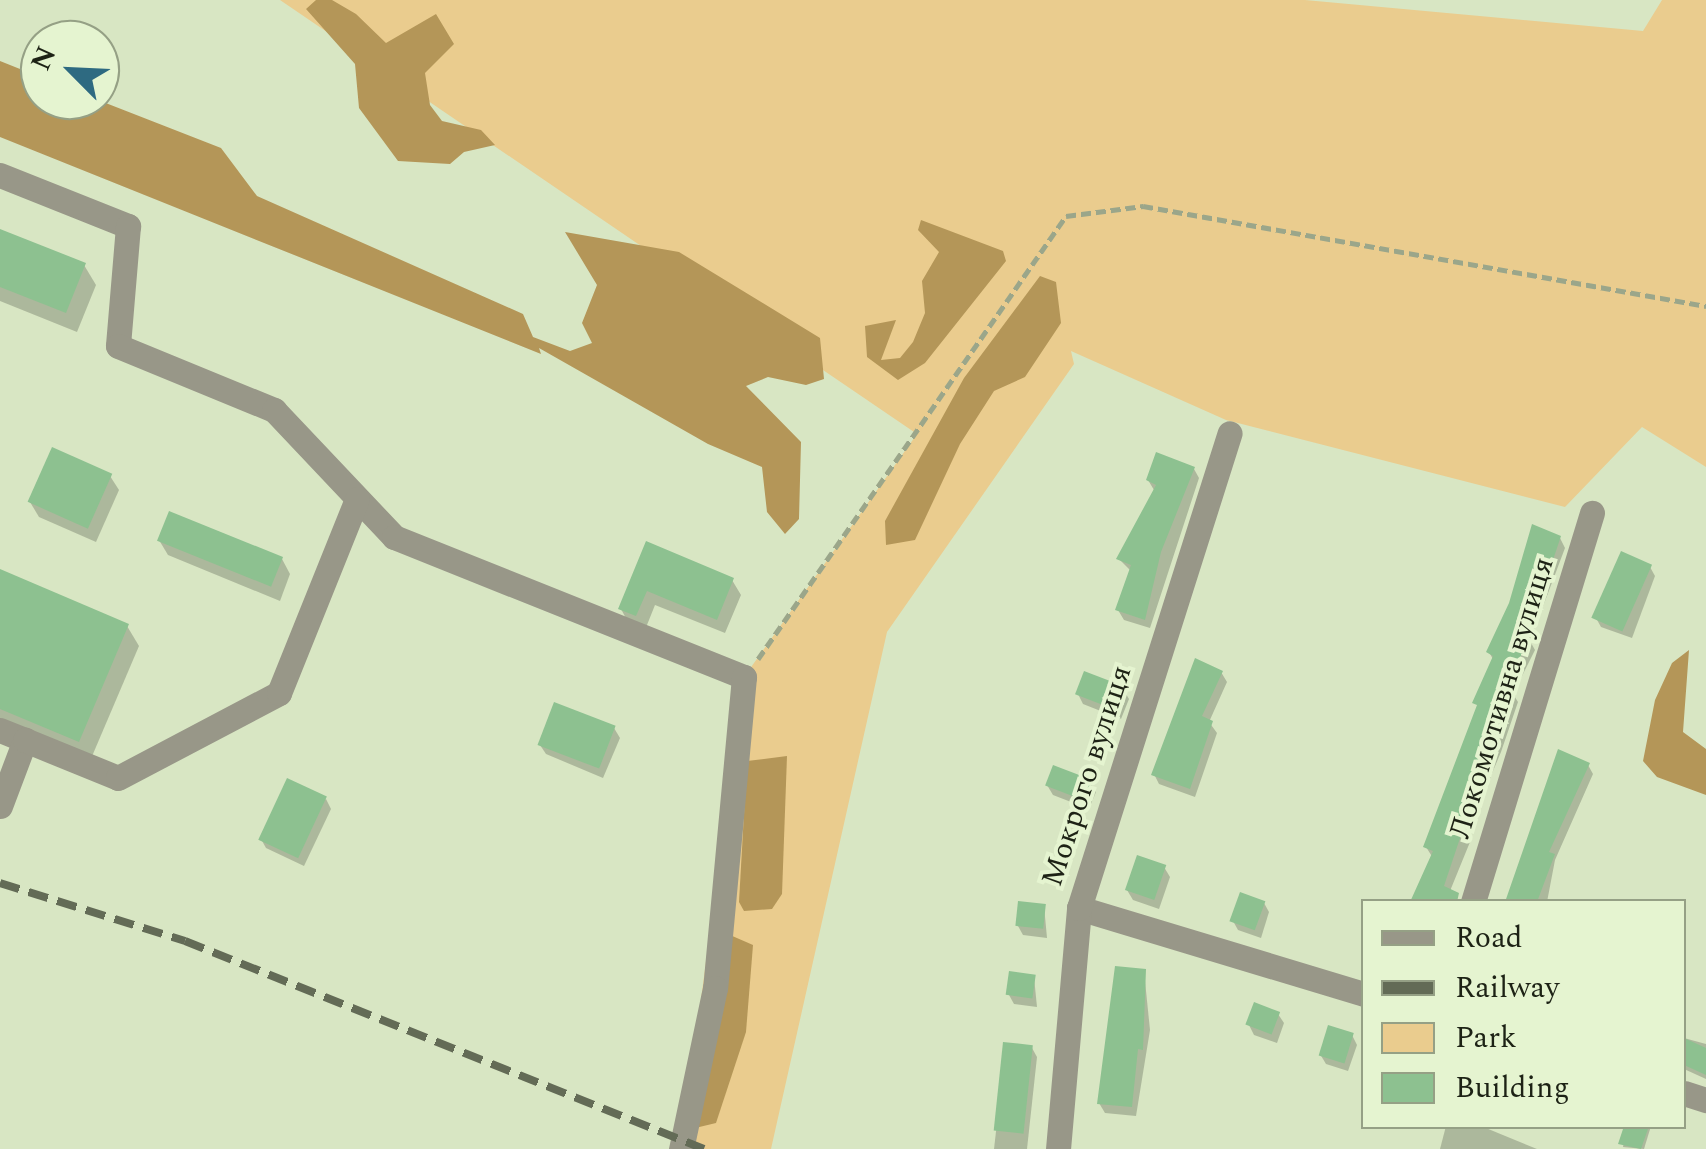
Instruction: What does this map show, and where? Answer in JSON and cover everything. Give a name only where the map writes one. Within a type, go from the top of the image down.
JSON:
[{"type":"street","points":[[0,175],[128,226],[118,346],[274,410],[394,537],[744,677],[715,988],[681,1149]]},
{"type":"street","name":"Мокрого вулиця","points":[[1058,1149],[1079,908],[1230,434]]},
{"type":"street","points":[[0,730],[118,778],[278,693],[358,499]]},
{"type":"street","name":"Локомотивна вулиця","points":[[1474,899],[1592,513]]},
{"type":"street","points":[[0,806],[25,740]]},
{"type":"street","points":[[1079,908],[1361,993]]},
{"type":"path","points":[[744,677],[827,567],[1066,216],[1144,206],[1706,306]]},
{"type":"green space","points":[[280,0],[1305,0],[1643,31],[1662,0],[1706,0],[1706,467],[1642,427],[1565,507],[1226,420],[1071,351],[1074,364],[887,632],[771,1149],[681,1149],[744,677],[917,434]]},
{"type":"shaded area","points":[[316,0],[332,0],[356,14],[386,43],[436,14],[454,44],[425,73],[430,105],[442,121],[481,130],[495,145],[464,152],[450,164],[398,161],[359,108],[355,64],[306,9]]},
{"type":"shaded area","points":[[0,61],[20,69],[20,120],[120,120],[120,109],[221,148],[257,196],[523,314],[533,337],[570,351],[592,343],[582,323],[597,285],[565,232],[679,252],[820,338],[824,379],[806,385],[768,377],[746,386],[801,442],[799,519],[785,534],[767,512],[762,467],[708,444],[539,348],[541,354],[0,137]]},
{"type":"shaded area","points":[[921,220],[1003,251],[1006,261],[925,363],[898,380],[867,357],[865,326],[896,320],[881,360],[900,358],[913,342],[925,313],[922,281],[939,252],[918,230]]},
{"type":"shaded area","points":[[1040,276],[1056,282],[1061,323],[1025,377],[994,391],[960,444],[915,540],[886,545],[885,521],[964,378]]},
{"type":"shaded area","points":[[1689,650],[1683,732],[1706,749],[1706,795],[1657,777],[1643,761],[1655,700],[1672,663]]},
{"type":"shaded area","points":[[787,756],[782,894],[772,909],[744,911],[739,902],[747,761]]},
{"type":"shaded area","points":[[730,935],[753,945],[746,1032],[716,1123],[691,1129]]},
{"type":"building","points":[[0,229],[86,263],[66,313],[0,287]]},
{"type":"building","points":[[52,447],[112,474],[88,529],[28,502]]},
{"type":"building","points":[[1156,452],[1195,467],[1161,552],[1145,620],[1115,610],[1131,565],[1116,559],[1156,485],[1146,480]]},
{"type":"building","points":[[169,511],[283,557],[271,587],[157,541]]},
{"type":"building","points":[[1532,524],[1561,536],[1444,886],[1459,893],[1458,899],[1411,899],[1433,851],[1423,847],[1477,705],[1472,703],[1493,656],[1486,652],[1509,603]]},
{"type":"building","points":[[646,541],[734,578],[717,620],[647,591],[636,616],[618,609]]},
{"type":"building","points":[[1621,551],[1652,565],[1622,632],[1591,618]]},
{"type":"building","points":[[0,569],[129,624],[79,742],[0,709]]},
{"type":"building","points":[[1195,658],[1223,671],[1202,716],[1213,721],[1190,789],[1151,775]]},
{"type":"building","points":[[1084,671],[1125,687],[1116,710],[1075,694]]},
{"type":"building","points":[[554,702],[616,726],[599,769],[538,745]]},
{"type":"building","points":[[1558,749],[1590,763],[1549,852],[1555,854],[1538,899],[1506,899]]},
{"type":"building","points":[[1053,765],[1092,780],[1084,801],[1045,786]]},
{"type":"building","points":[[287,778],[327,797],[298,858],[258,840]]},
{"type":"building","points":[[1137,855],[1166,865],[1154,900],[1125,890]]},
{"type":"building","points":[[1240,892],[1265,901],[1255,930],[1229,921]]},
{"type":"building","points":[[1018,901],[1046,904],[1043,929],[1015,926]]},
{"type":"building","points":[[1115,966],[1146,969],[1143,1050],[1138,1049],[1132,1107],[1097,1104]]},
{"type":"building","points":[[1009,971],[1036,975],[1032,999],[1006,995]]},
{"type":"building","points":[[1254,1002],[1280,1012],[1272,1034],[1245,1024]]},
{"type":"building","points":[[1328,1025],[1354,1033],[1344,1063],[1319,1056]]},
{"type":"building","points":[[1686,1039],[1706,1048],[1706,1075],[1686,1066]]},
{"type":"building","points":[[1003,1042],[1033,1045],[1024,1134],[994,1131]]},
{"type":"building","points":[[1623,1129],[1648,1129],[1641,1149],[1618,1144]]},
{"type":"railway","points":[[0,883],[185,941],[704,1149]]}]
